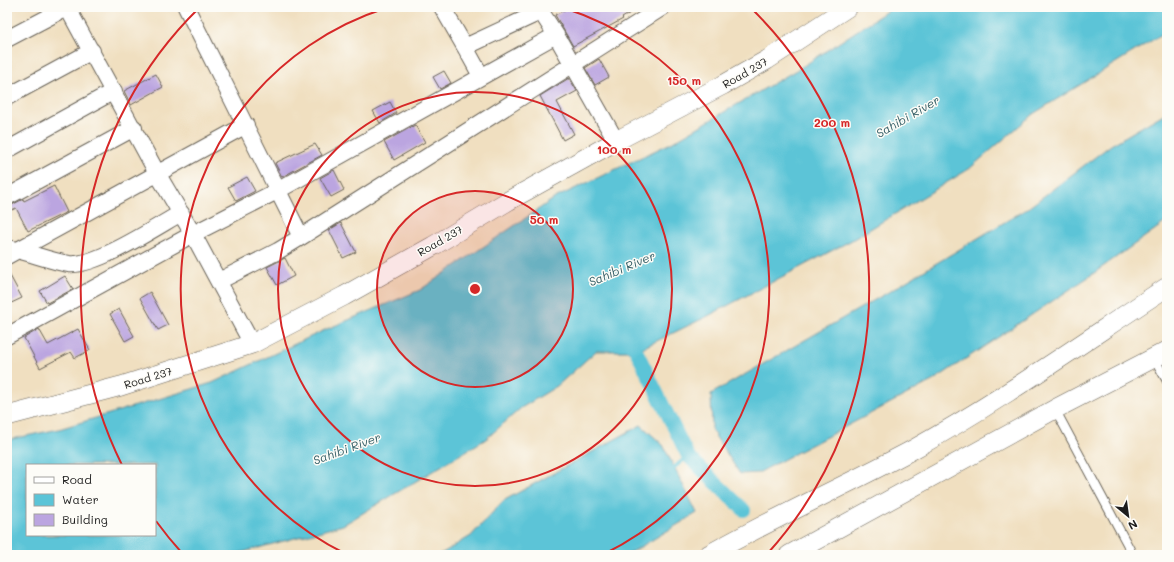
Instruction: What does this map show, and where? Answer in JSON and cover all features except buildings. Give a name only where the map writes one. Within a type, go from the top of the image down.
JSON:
[{"type":"street","points":[[7,39],[68,7],[134,128],[156,173],[193,234],[252,344]]},
{"type":"street","points":[[186,7],[301,237]]},
{"type":"street","points":[[442,7],[481,76]]},
{"type":"street","points":[[219,281],[278,251],[301,237],[663,7]]},
{"type":"street","name":"Road 237","points":[[7,416],[121,386],[252,344],[344,296],[433,246],[508,201],[767,60],[843,8]]},
{"type":"street","points":[[465,47],[539,9],[573,64],[616,141]]},
{"type":"street","points":[[7,336],[193,234],[277,191],[556,35]]},
{"type":"street","points":[[7,97],[92,51]]},
{"type":"street","points":[[7,150],[114,91]]},
{"type":"street","points":[[10,251],[246,125]]},
{"type":"street","points":[[7,197],[134,128]]},
{"type":"street","points":[[10,251],[70,264],[87,262],[103,256],[181,213]]},
{"type":"street","points":[[708,555],[913,449],[1013,389],[1167,287]]},
{"type":"street","points":[[789,555],[1055,409],[1160,354]]},
{"type":"lane","points":[[1160,354],[1167,381]]},
{"type":"lane","points":[[1055,409],[1134,555]]},
{"type":"water","name":"Sahibi River","points":[[893,7],[1167,7],[1167,31],[1033,114],[969,169],[852,240],[706,317],[636,351],[596,351],[557,386],[521,408],[486,439],[343,525],[232,555],[7,555],[7,440],[59,429],[212,383],[327,329],[420,290],[555,198],[671,143],[805,65]]},
{"type":"water","points":[[1167,112],[1167,221],[1087,278],[934,380],[758,473],[740,474],[712,431],[711,394],[892,290],[1028,208],[1111,145]]},
{"type":"water","points":[[641,425],[663,445],[697,513],[627,555],[439,555],[471,536],[503,501]]},
{"type":"waterway","points":[[628,334],[688,456],[744,510]]},
{"type":"waterway","points":[[670,471],[688,456]]}]
